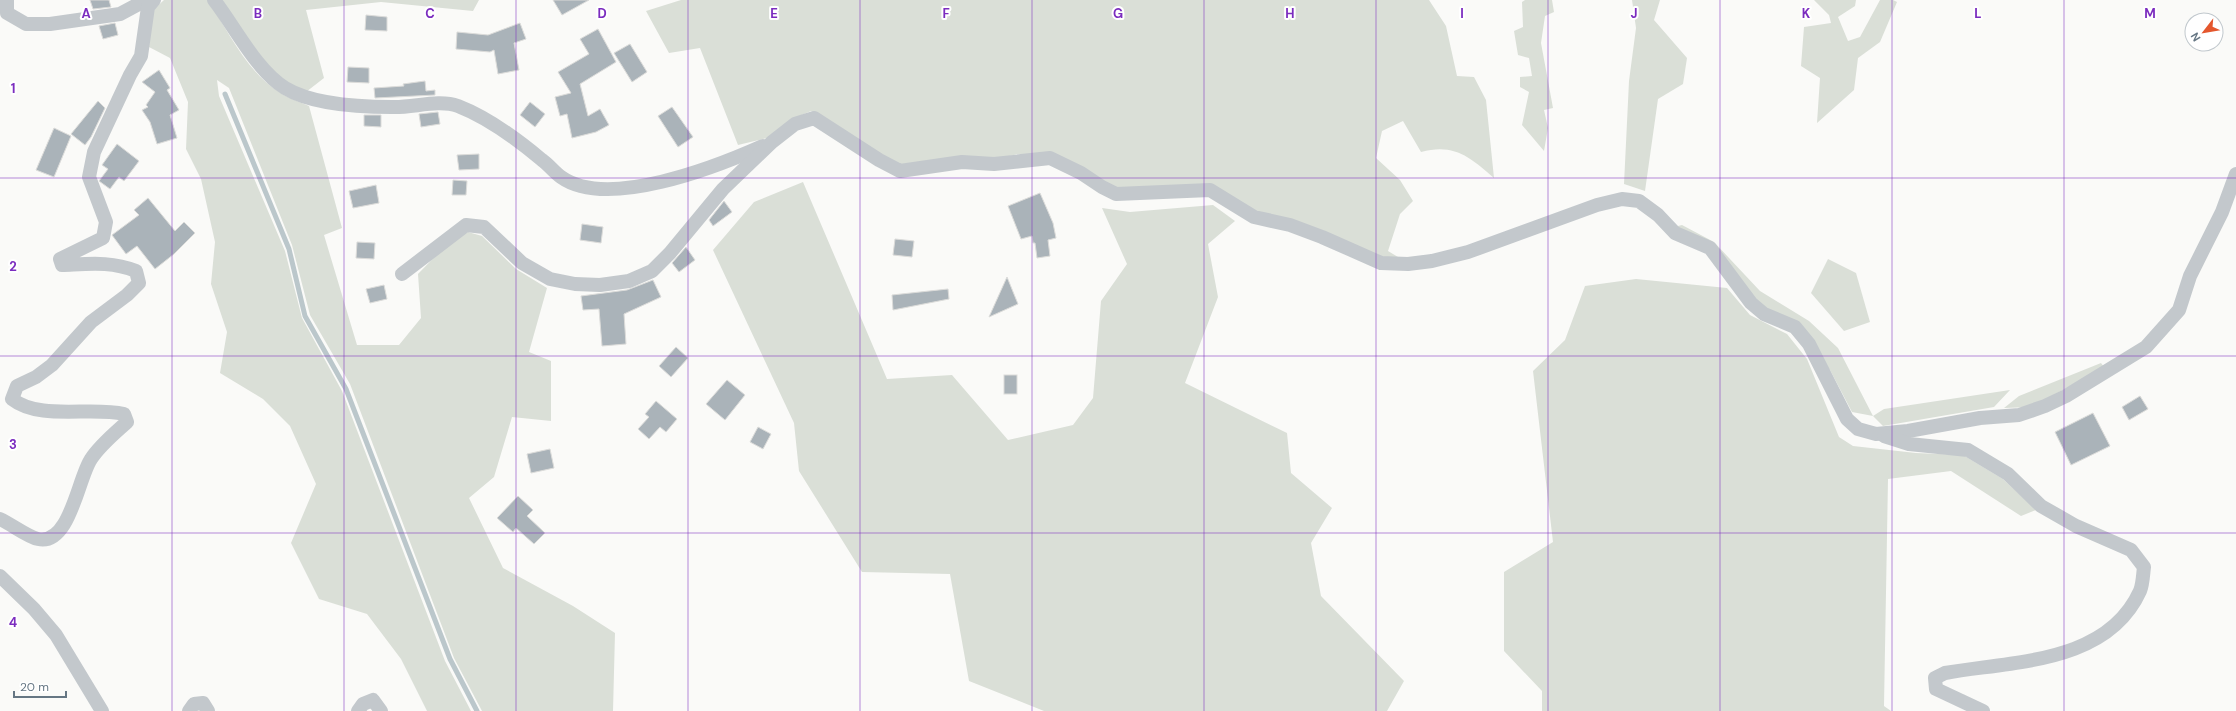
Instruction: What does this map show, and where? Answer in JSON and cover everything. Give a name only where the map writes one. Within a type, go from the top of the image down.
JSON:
[{"type":"street","points":[[7,0],[7,13],[26,24],[50,24],[120,14],[146,0]]},
{"type":"street","points":[[0,519],[38,539],[49,538],[63,528],[79,482],[91,458],[127,422],[124,414],[107,410],[56,411],[20,405],[12,399],[17,386],[36,377],[52,365],[91,322],[128,295],[139,283],[136,271],[121,264],[101,263],[62,265],[60,259],[103,238],[106,222],[90,177],[94,152],[130,75],[141,56],[148,7],[154,0]]},
{"type":"street","points":[[214,0],[265,71],[284,88],[307,97],[365,107],[397,107],[428,104],[456,106],[486,119],[562,177],[579,186],[603,190],[651,185],[740,156],[772,142]]},
{"type":"street","points":[[402,274],[466,225],[484,227],[522,263],[550,280],[575,284],[600,285],[629,281],[652,271],[670,253],[723,189],[772,142],[795,124],[814,118],[879,160],[900,171],[962,162],[994,164],[1050,158],[1081,173],[1102,187],[1116,194],[1210,190],[1254,217],[1290,226],[1316,235],[1381,263],[1408,264],[1432,261],[1468,252],[1597,205],[1622,199],[1639,201],[1658,215],[1675,233],[1710,248],[1751,304],[1764,314],[1795,327],[1809,344],[1847,419],[1858,429],[1909,444],[1968,450],[2008,474],[2041,506],[2076,526],[2131,550],[2144,567],[2140,590],[2126,611],[2110,628],[2085,646],[2064,654],[1945,673],[1935,678],[1936,689],[1983,711]]},
{"type":"street","points":[[1876,434],[1908,431],[1980,418],[2019,415],[2045,406],[2066,396],[2146,347],[2179,310],[2190,276],[2222,212],[2236,174]]},
{"type":"street","points":[[0,576],[34,608],[56,635],[102,711]]},
{"type":"street","points":[[358,711],[363,704],[373,700],[381,711]]},
{"type":"street","points":[[189,711],[194,704],[203,703],[208,711]]},
{"type":"shaded area","points":[[164,0],[208,0],[239,50],[257,74],[279,92],[309,106],[342,228],[324,235],[357,345],[399,345],[421,318],[418,274],[452,239],[468,232],[482,236],[516,269],[547,288],[529,352],[551,361],[551,421],[512,417],[494,477],[469,498],[503,568],[573,606],[615,633],[613,711],[482,711],[454,658],[350,384],[310,315],[292,245],[229,88],[217,80],[219,96],[285,251],[302,318],[342,391],[445,661],[471,711],[427,711],[401,659],[367,614],[319,599],[291,543],[316,484],[290,426],[263,399],[220,373],[227,332],[211,284],[215,242],[201,179],[186,149],[188,102],[170,58],[149,47],[152,11]]},
{"type":"shaded area","points":[[218,0],[479,0],[473,11],[381,2],[306,10],[324,78],[306,92],[284,82],[267,65]]},
{"type":"shaded area","points":[[681,0],[1429,0],[1446,26],[1457,76],[1474,77],[1486,100],[1494,178],[1469,158],[1461,154],[1443,149],[1421,152],[1403,121],[1382,131],[1376,158],[1400,180],[1413,201],[1400,214],[1388,251],[1403,260],[1377,257],[1254,212],[1233,197],[1116,189],[1048,154],[1018,154],[993,160],[900,167],[832,122],[811,111],[790,120],[771,137],[738,145],[700,48],[669,53],[646,11]]},
{"type":"shaded area","points":[[1525,0],[1552,0],[1554,12],[1545,16],[1541,43],[1553,108],[1544,110],[1548,128],[1544,151],[1522,125],[1529,92],[1520,87],[1520,77],[1532,76],[1529,58],[1518,55],[1514,31],[1523,27],[1522,2]]},
{"type":"shaded area","points":[[1632,0],[1660,0],[1654,20],[1687,58],[1683,84],[1658,99],[1645,191],[1624,184],[1629,81],[1636,28]]},
{"type":"shaded area","points":[[1814,0],[1856,0],[1855,6],[1838,17],[1848,41],[1860,37],[1880,0],[1893,0],[1897,2],[1880,42],[1858,58],[1854,90],[1817,123],[1820,78],[1801,66],[1804,27],[1831,23],[1829,15]]},
{"type":"shaded area","points":[[803,182],[887,379],[952,375],[1008,440],[1073,425],[1093,398],[1101,301],[1127,264],[1102,208],[1130,212],[1213,205],[1235,221],[1208,244],[1218,297],[1185,383],[1287,433],[1291,473],[1332,508],[1311,543],[1321,596],[1404,681],[1387,711],[1044,711],[969,681],[950,574],[862,572],[799,471],[794,423],[713,250],[754,202]]},
{"type":"shaded area","points":[[1682,225],[1714,242],[1760,291],[1809,321],[1838,348],[1873,416],[1852,412],[1830,370],[1765,308],[1749,295],[1711,244],[1674,227]]},
{"type":"shaded area","points":[[1828,259],[1856,273],[1870,322],[1844,331],[1811,293]]},
{"type":"shaded area","points":[[1636,279],[1727,288],[1750,315],[1787,334],[1807,359],[1839,437],[1853,446],[1916,453],[1963,455],[2003,479],[2036,510],[2021,516],[1951,471],[1888,479],[1884,706],[1891,711],[1542,711],[1542,691],[1504,651],[1504,572],[1553,542],[1533,371],[1565,340],[1585,286]]},
{"type":"shaded area","points":[[2101,363],[2104,367],[2032,407],[2004,408],[2019,396]]},
{"type":"shaded area","points":[[2010,390],[1994,407],[1883,426],[1873,416],[1884,409]]},
{"type":"building","points":[[90,0],[109,0],[111,7],[93,9]]},
{"type":"building","points":[[553,0],[589,0],[562,15]]},
{"type":"building","points":[[366,15],[387,17],[387,31],[365,30]]},
{"type":"building","points":[[115,23],[118,35],[103,39],[99,26]]},
{"type":"building","points":[[520,23],[526,39],[514,43],[519,70],[498,74],[494,50],[490,52],[456,49],[457,32],[488,35]]},
{"type":"building","points":[[598,29],[616,62],[580,84],[588,116],[600,109],[609,125],[596,132],[572,138],[567,114],[560,116],[555,97],[571,93],[558,72],[589,54],[580,39]]},
{"type":"building","points":[[630,44],[647,72],[632,82],[614,53]]},
{"type":"building","points":[[348,67],[369,68],[369,83],[347,82]]},
{"type":"building","points":[[159,70],[170,88],[167,90],[179,110],[170,115],[177,138],[157,144],[150,122],[142,110],[148,107],[146,105],[155,92],[142,82]]},
{"type":"building","points":[[425,81],[426,91],[435,90],[435,95],[375,98],[374,88],[404,86],[403,84]]},
{"type":"building","points":[[98,101],[105,108],[91,137],[85,145],[71,134]]},
{"type":"building","points":[[530,102],[545,114],[535,127],[520,115]]},
{"type":"building","points":[[672,107],[693,137],[678,147],[658,116]]},
{"type":"building","points":[[438,112],[440,124],[421,127],[419,114]]},
{"type":"building","points":[[364,115],[381,115],[381,127],[364,126]]},
{"type":"building","points":[[54,128],[71,136],[54,177],[36,170]]},
{"type":"building","points":[[117,144],[139,161],[124,181],[119,177],[110,189],[99,181],[108,169],[102,165]]},
{"type":"building","points":[[479,154],[479,169],[459,170],[457,155]]},
{"type":"building","points":[[453,180],[467,181],[466,195],[452,195]]},
{"type":"building","points":[[376,185],[379,203],[353,208],[349,191]]},
{"type":"building","points":[[1040,193],[1053,223],[1056,238],[1048,240],[1050,256],[1037,258],[1035,243],[1033,243],[1032,236],[1021,239],[1008,206]]},
{"type":"building","points":[[148,198],[175,231],[184,222],[195,233],[174,254],[155,269],[137,246],[126,254],[112,235],[139,215],[134,210]]},
{"type":"building","points":[[724,201],[732,212],[713,226],[709,220]]},
{"type":"building","points":[[582,224],[603,227],[601,243],[580,240]]},
{"type":"building","points":[[895,239],[914,241],[912,257],[893,255]]},
{"type":"building","points":[[357,242],[375,243],[374,259],[356,258]]},
{"type":"building","points":[[686,247],[695,260],[679,272],[672,263]]},
{"type":"building","points":[[1007,277],[1018,304],[989,317]]},
{"type":"building","points":[[653,280],[661,297],[624,314],[626,344],[602,346],[599,309],[583,310],[581,296],[627,290]]},
{"type":"building","points":[[384,285],[387,299],[370,303],[366,289]]},
{"type":"building","points":[[948,289],[949,299],[893,310],[892,295]]},
{"type":"building","points":[[676,347],[688,358],[671,377],[659,366]]},
{"type":"building","points":[[1004,375],[1017,375],[1017,394],[1004,394]]},
{"type":"building","points":[[727,380],[745,395],[725,420],[706,404]]},
{"type":"building","points":[[2140,396],[2148,409],[2129,420],[2122,407]]},
{"type":"building","points":[[656,401],[677,419],[666,432],[660,427],[649,439],[638,429],[649,417],[645,414]]},
{"type":"building","points":[[2093,413],[2110,446],[2071,465],[2055,432]]},
{"type":"building","points":[[758,427],[771,434],[763,449],[750,442]]},
{"type":"building","points":[[550,449],[554,468],[531,473],[527,454]]},
{"type":"building","points":[[518,496],[533,510],[527,516],[545,533],[534,544],[516,528],[513,532],[497,518]]},
{"type":"waterway","points":[[225,94],[289,249],[305,316],[346,389],[450,659],[477,711]]}]
